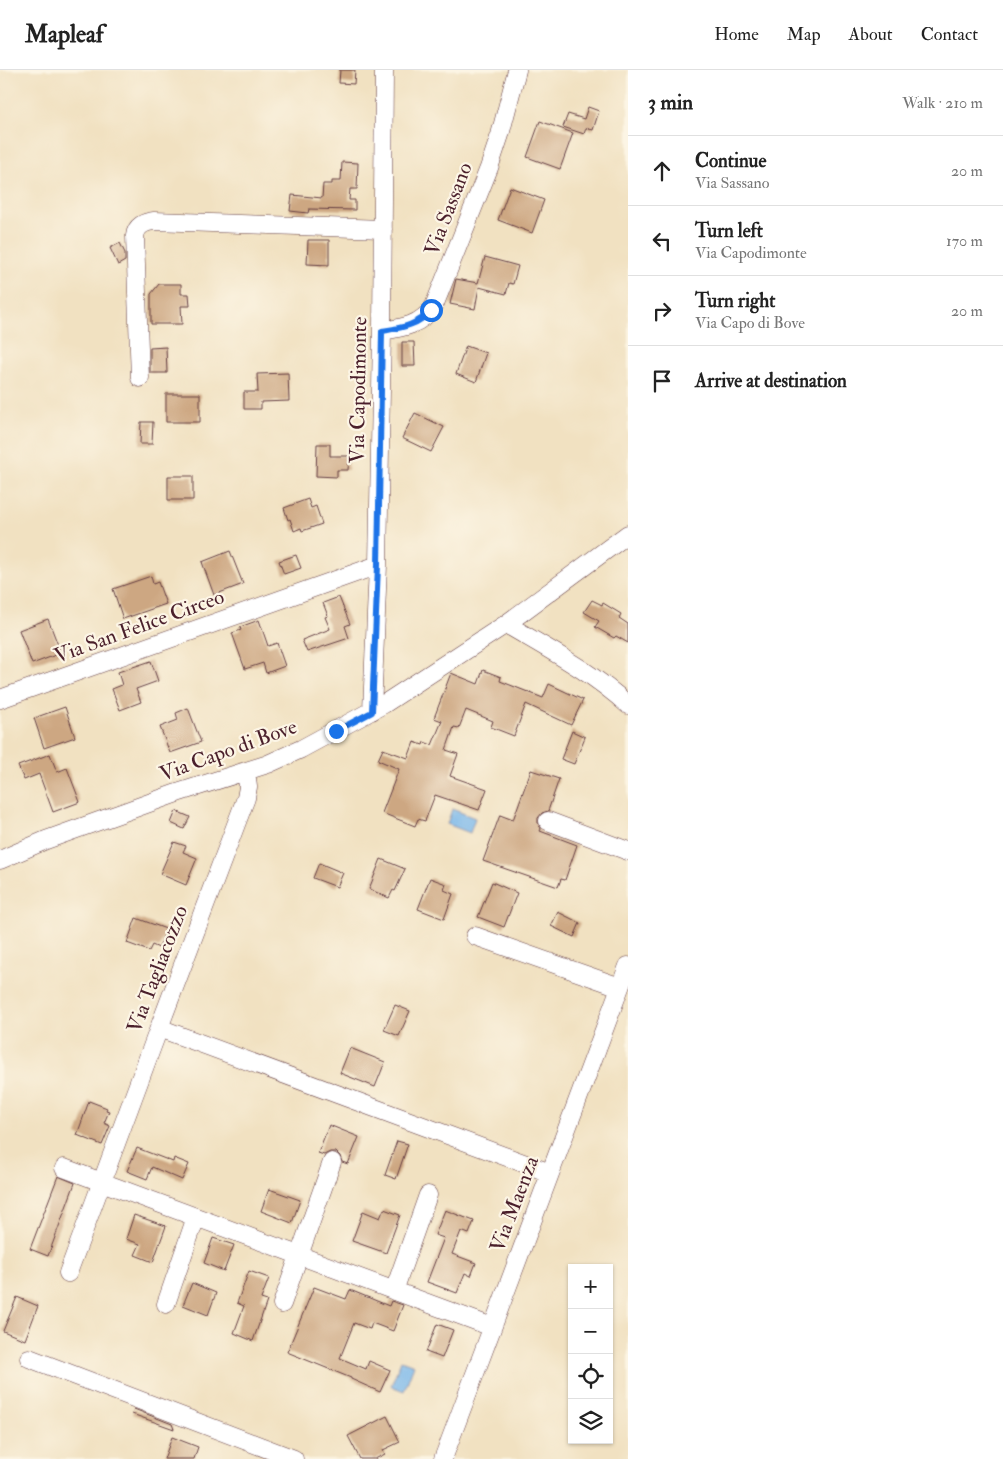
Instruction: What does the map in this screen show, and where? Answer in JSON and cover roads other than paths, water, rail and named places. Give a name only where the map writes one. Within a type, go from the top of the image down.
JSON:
[{"type":"street","name":"Via Capodimonte","points":[[372,712],[378,565],[384,70]]},
{"type":"street","name":"Via Sassano","points":[[382,331],[403,328],[414,324],[427,315],[434,306],[491,162],[517,70]]},
{"type":"street","points":[[140,378],[135,236],[137,228],[141,225],[154,221],[383,229]]},
{"type":"street","name":"Via Capo di Bove","points":[[0,859],[145,804],[290,755],[372,712],[506,624],[628,534]]},
{"type":"street","name":"Via San Felice Circeo","points":[[0,699],[378,565]]},
{"type":"street","points":[[506,624],[592,677],[628,705]]},
{"type":"street","name":"Via Tagliacozzo","points":[[68,1274],[246,798],[248,788],[246,771]]},
{"type":"street","points":[[548,820],[628,851]]},
{"type":"street","points":[[475,936],[620,987]]},
{"type":"street","name":"Via Maenza","points":[[442,1459],[628,966]]},
{"type":"street","points":[[159,1028],[550,1174]]},
{"type":"street","points":[[282,1304],[332,1162]]},
{"type":"street","points":[[64,1168],[492,1327]]},
{"type":"street","points":[[394,1291],[428,1195]]},
{"type":"street","points":[[166,1304],[196,1217]]},
{"type":"street","points":[[30,1358],[294,1459]]},
{"type":"water","points":[[452,809],[475,818],[470,833],[447,824]]},
{"type":"water","points":[[401,1360],[414,1365],[404,1391],[391,1386]]}]
